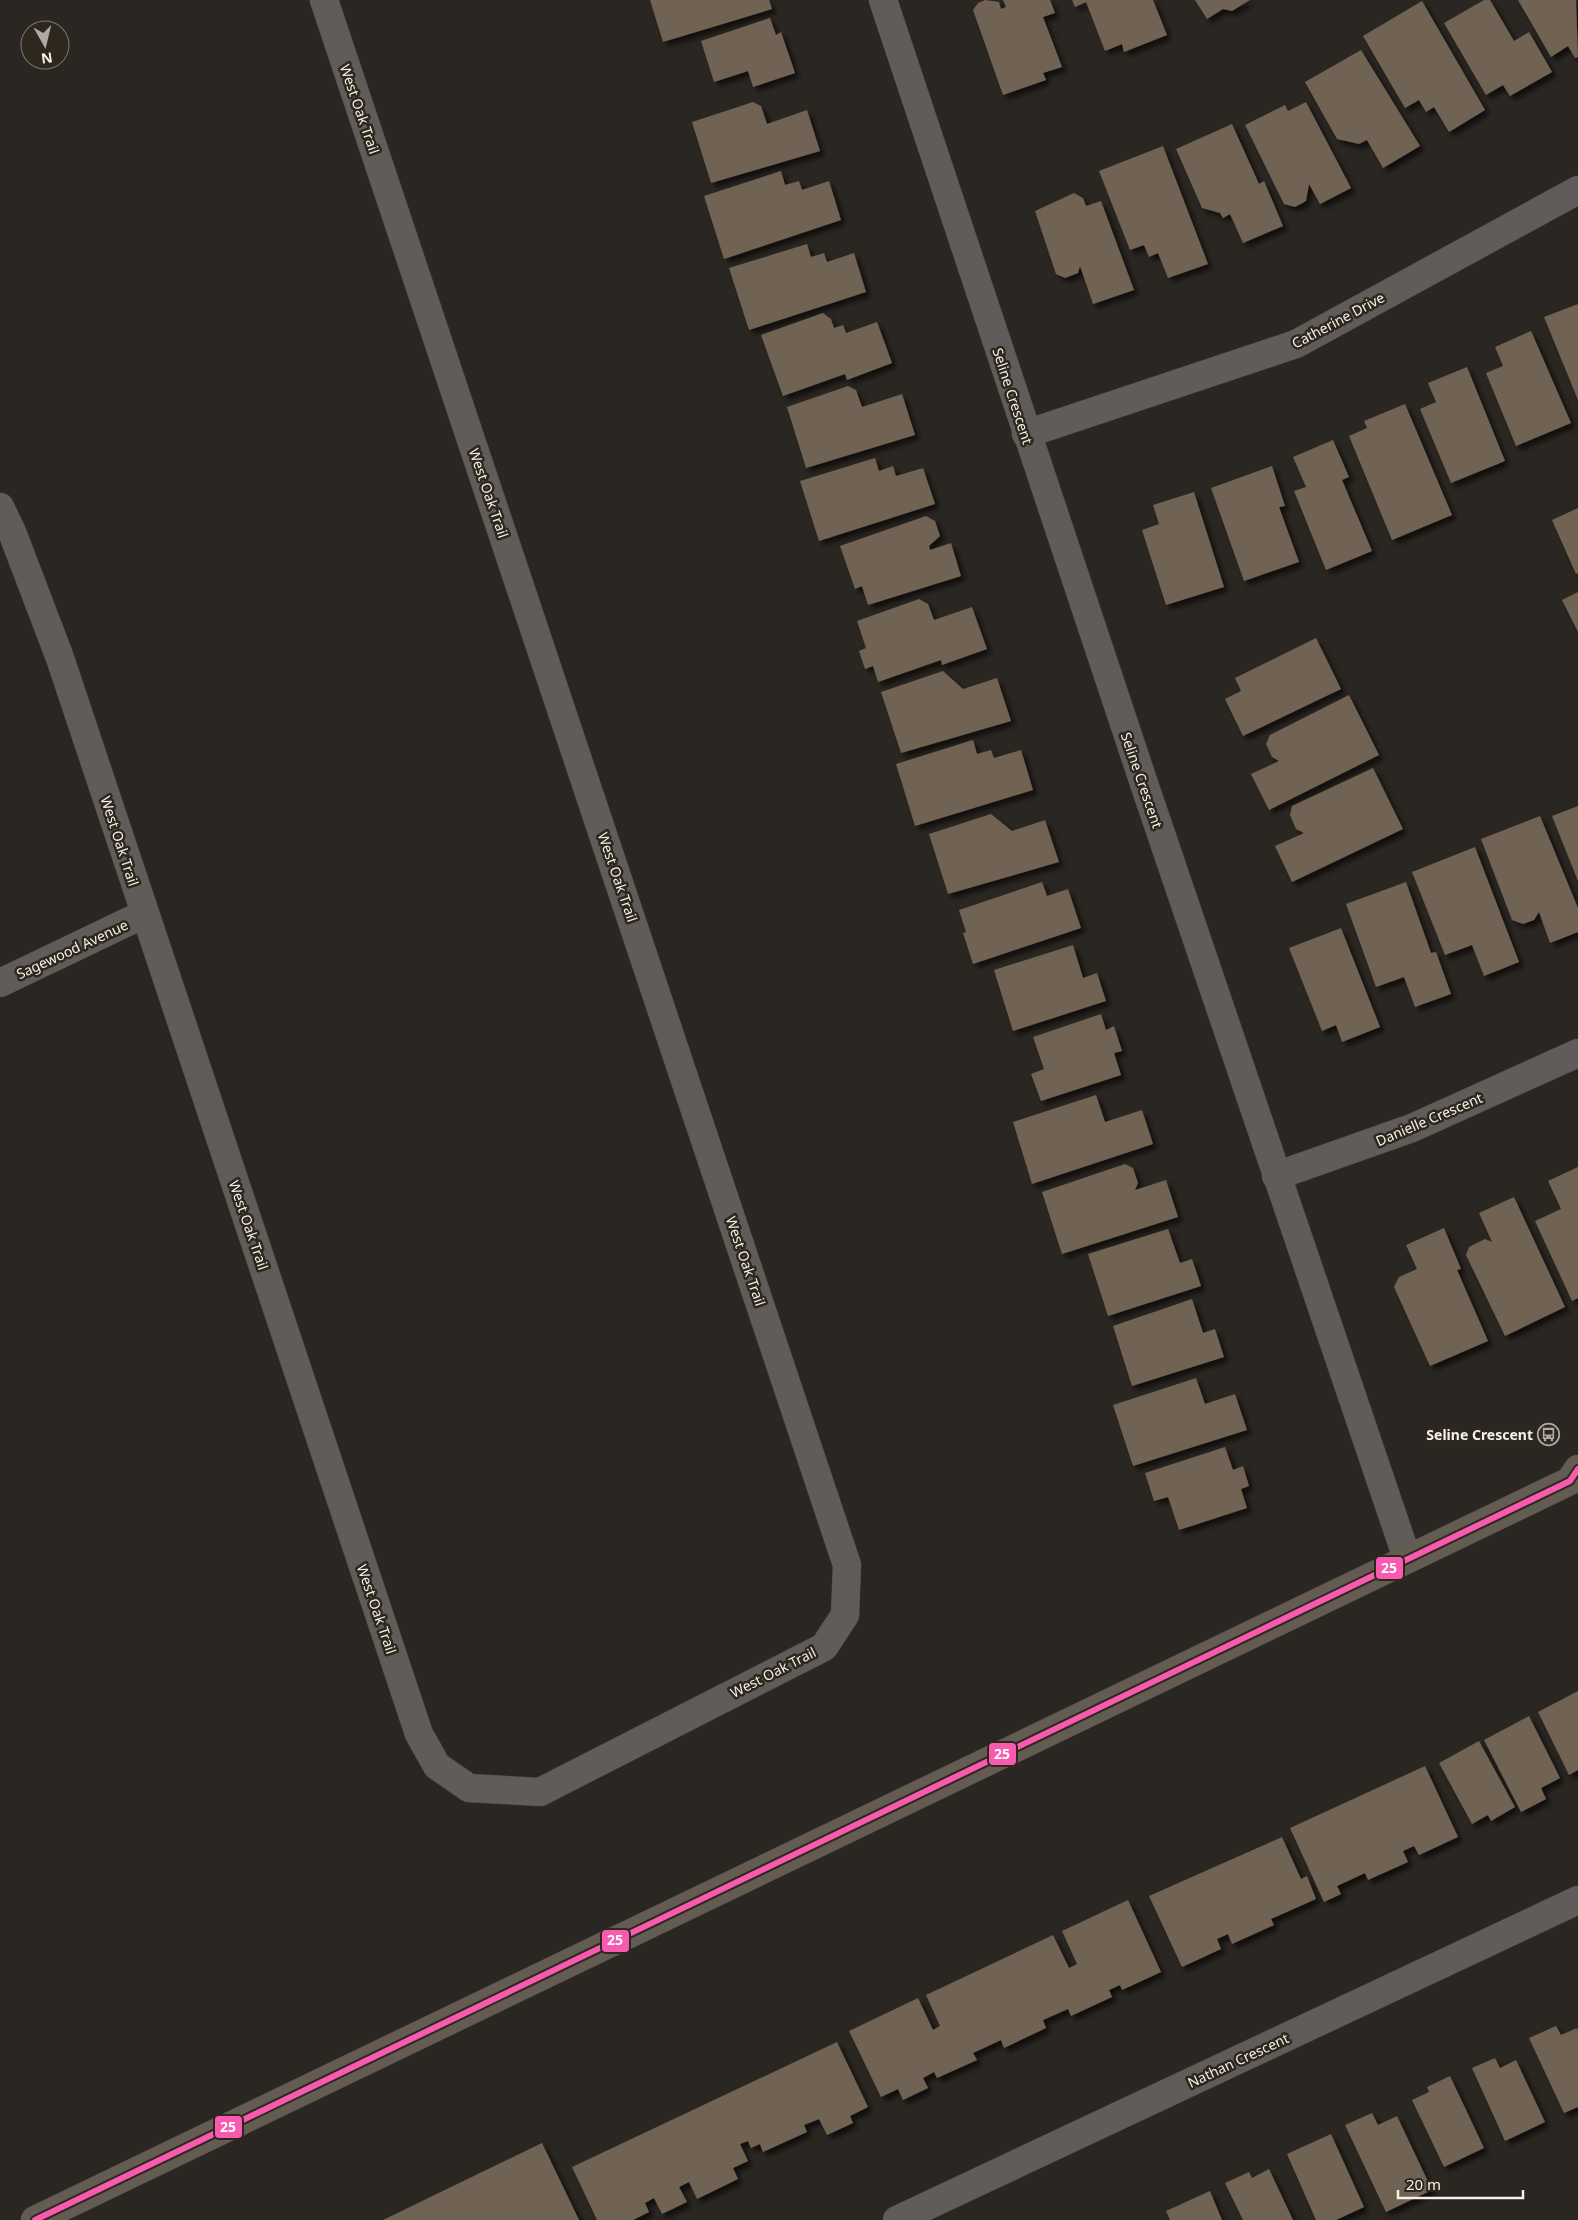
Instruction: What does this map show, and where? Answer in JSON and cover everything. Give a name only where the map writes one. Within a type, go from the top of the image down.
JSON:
[{"type":"main road","points":[[35,2220],[1575,1477]]},
{"type":"street","name":"West Oak Trail","points":[[0,507],[12,532],[60,658],[419,1734],[437,1766],[469,1788],[540,1792],[824,1646],[845,1616],[847,1565],[324,0]]},
{"type":"street","name":"Seline Crescent","points":[[883,0],[1026,434],[1276,1176],[1408,1558]]},
{"type":"street","name":"Catherine Drive","points":[[1026,434],[1296,344],[1578,190]]},
{"type":"street","name":"Sagewood Avenue","points":[[0,983],[144,914]]},
{"type":"street","name":"Danielle Crescent","points":[[1276,1176],[1412,1128],[1578,1053]]},
{"type":"street","name":"Nathan Crescent","points":[[897,2220],[1578,1900]]},
{"type":"building","points":[[650,0],[769,0],[772,9],[663,42]]},
{"type":"building","points":[[985,0],[999,2],[1001,9],[1006,7],[1003,0],[1050,0],[1055,13],[1043,17],[1062,67],[1043,73],[1046,80],[1003,95],[973,10],[978,3]]},
{"type":"building","points":[[1072,0],[1153,0],[1167,35],[1124,52],[1122,44],[1105,51],[1086,2],[1075,7]]},
{"type":"building","points":[[1195,0],[1250,0],[1232,11],[1223,9],[1207,19]]},
{"type":"building","points":[[1484,0],[1490,0],[1514,41],[1529,32],[1552,72],[1510,96],[1503,85],[1486,95],[1444,23]]},
{"type":"building","points":[[1518,0],[1576,0],[1578,57],[1575,58],[1568,46],[1551,57]]},
{"type":"building","points":[[1422,1],[1485,110],[1449,132],[1434,107],[1426,112],[1419,100],[1405,108],[1363,36]]},
{"type":"building","points":[[770,18],[776,35],[781,32],[795,73],[753,87],[748,71],[714,82],[701,41]]},
{"type":"building","points":[[1361,50],[1420,146],[1383,168],[1367,140],[1359,144],[1337,139],[1305,82]]},
{"type":"building","points":[[753,102],[761,106],[767,124],[807,110],[820,151],[711,183],[692,122]]},
{"type":"building","points":[[1306,102],[1351,188],[1320,204],[1309,184],[1306,201],[1295,207],[1284,204],[1245,125],[1285,105],[1288,111]]},
{"type":"building","points":[[1232,124],[1259,184],[1264,181],[1283,226],[1243,243],[1230,214],[1223,218],[1220,213],[1202,208],[1176,149]]},
{"type":"building","points":[[1163,146],[1208,264],[1168,278],[1158,253],[1149,257],[1144,245],[1130,250],[1099,171]]},
{"type":"building","points":[[781,171],[785,185],[799,181],[802,190],[829,181],[841,220],[724,259],[704,196]]},
{"type":"building","points":[[1074,193],[1083,198],[1086,206],[1101,201],[1134,290],[1093,304],[1080,266],[1078,273],[1065,278],[1056,274],[1035,211]]},
{"type":"building","points":[[807,244],[811,257],[824,253],[827,262],[854,253],[866,292],[749,330],[729,268]]},
{"type":"building","points":[[1578,304],[1578,400],[1544,317]]},
{"type":"building","points":[[823,313],[831,319],[834,328],[843,325],[846,333],[877,322],[892,363],[847,380],[845,374],[783,396],[761,335]]},
{"type":"building","points":[[1531,331],[1571,423],[1516,446],[1486,373],[1503,366],[1495,347]]},
{"type":"building","points":[[1467,367],[1505,461],[1451,483],[1420,409],[1436,402],[1428,383]]},
{"type":"building","points":[[848,386],[856,390],[862,407],[902,394],[915,435],[806,468],[787,407]]},
{"type":"building","points":[[1405,404],[1452,515],[1392,540],[1349,436],[1367,428],[1364,421]]},
{"type":"building","points":[[1333,440],[1349,477],[1342,480],[1372,551],[1326,570],[1294,491],[1306,487],[1293,457]]},
{"type":"building","points":[[875,458],[879,471],[893,466],[896,476],[923,468],[935,504],[819,541],[800,481]]},
{"type":"building","points":[[1272,466],[1285,506],[1279,507],[1299,562],[1244,581],[1211,488]]},
{"type":"building","points":[[1194,492],[1224,587],[1166,605],[1142,530],[1159,524],[1153,505]]},
{"type":"building","points":[[1578,508],[1578,573],[1576,574],[1552,520]]},
{"type":"building","points":[[926,516],[935,521],[940,536],[929,546],[930,550],[951,543],[961,576],[868,605],[862,586],[855,589],[840,546]]},
{"type":"building","points":[[1578,592],[1578,632],[1562,600]]},
{"type":"building","points":[[919,599],[928,604],[934,620],[972,607],[987,649],[942,665],[941,660],[878,682],[873,666],[865,669],[859,651],[866,648],[857,621]]},
{"type":"building","points":[[1316,638],[1341,689],[1243,736],[1225,699],[1241,691],[1235,678]]},
{"type":"building","points":[[943,671],[963,689],[997,678],[1011,721],[901,753],[881,692]]},
{"type":"building","points":[[1349,695],[1379,755],[1269,810],[1251,774],[1279,761],[1272,757],[1266,744],[1270,735]]},
{"type":"building","points":[[973,740],[977,754],[991,750],[994,758],[1021,750],[1033,790],[915,826],[896,764]]},
{"type":"building","points":[[1373,768],[1403,829],[1292,882],[1275,846],[1304,833],[1296,829],[1290,815],[1292,806]]},
{"type":"building","points":[[1578,806],[1578,881],[1552,816]]},
{"type":"building","points":[[991,814],[1012,831],[1045,820],[1059,862],[948,894],[929,834]]},
{"type":"building","points":[[1540,816],[1578,908],[1578,932],[1550,943],[1539,912],[1534,920],[1523,924],[1512,920],[1481,839]]},
{"type":"building","points":[[1475,847],[1519,962],[1484,976],[1472,945],[1445,955],[1412,872]]},
{"type":"building","points":[[1042,882],[1047,896],[1068,889],[1081,928],[973,964],[963,933],[966,932],[959,910]]},
{"type":"building","points":[[1406,882],[1431,953],[1436,952],[1451,994],[1415,1007],[1404,977],[1376,987],[1346,904]]},
{"type":"building","points":[[1341,928],[1380,1027],[1342,1042],[1336,1025],[1322,1031],[1289,948]]},
{"type":"building","points":[[1073,945],[1083,978],[1097,973],[1106,1001],[1013,1031],[994,970]]},
{"type":"building","points":[[1101,1014],[1106,1030],[1114,1026],[1122,1051],[1114,1053],[1121,1075],[1041,1101],[1031,1074],[1044,1069],[1033,1037]]},
{"type":"building","points":[[1096,1095],[1105,1122],[1142,1110],[1153,1144],[1032,1184],[1013,1122]]},
{"type":"building","points":[[1125,1164],[1133,1168],[1138,1183],[1135,1190],[1166,1180],[1178,1217],[1062,1254],[1042,1192]]},
{"type":"building","points":[[1578,1167],[1578,1298],[1572,1301],[1535,1221],[1561,1209],[1548,1181]]},
{"type":"building","points":[[1514,1197],[1565,1307],[1505,1336],[1466,1255],[1469,1247],[1485,1239],[1492,1242],[1479,1213]]},
{"type":"building","points":[[1444,1228],[1461,1269],[1457,1270],[1488,1341],[1430,1366],[1394,1287],[1399,1277],[1417,1269],[1406,1245]]},
{"type":"building","points":[[1168,1229],[1180,1263],[1192,1259],[1201,1286],[1108,1316],[1088,1254]]},
{"type":"building","points":[[1192,1299],[1203,1333],[1215,1329],[1224,1357],[1132,1386],[1113,1326]]},
{"type":"building","points":[[1196,1378],[1205,1404],[1235,1394],[1247,1430],[1133,1466],[1113,1405]]},
{"type":"building","points":[[1225,1447],[1233,1470],[1243,1466],[1249,1486],[1241,1489],[1247,1508],[1179,1530],[1168,1497],[1154,1501],[1145,1473]]},
{"type":"building","points":[[1578,1691],[1578,1770],[1569,1775],[1538,1712]]},
{"type":"building","points":[[1529,1716],[1560,1778],[1541,1788],[1546,1799],[1521,1812],[1484,1740]]},
{"type":"building","points":[[1479,1741],[1515,1807],[1491,1821],[1488,1815],[1472,1824],[1439,1763]]},
{"type":"building","points":[[1425,1766],[1458,1837],[1419,1855],[1414,1846],[1403,1851],[1408,1862],[1368,1880],[1365,1873],[1337,1886],[1341,1894],[1324,1902],[1290,1828]]},
{"type":"building","points":[[1282,1837],[1301,1879],[1307,1876],[1316,1899],[1271,1919],[1274,1925],[1232,1944],[1228,1934],[1217,1939],[1221,1949],[1182,1967],[1149,1896]]},
{"type":"building","points":[[1128,1900],[1161,1972],[1122,1990],[1120,1985],[1109,1990],[1112,1997],[1071,2016],[1068,2009],[1043,2020],[1046,2028],[1004,2048],[1001,2040],[973,2053],[977,2060],[937,2078],[934,2072],[923,2078],[928,2088],[903,2100],[898,2089],[881,2097],[849,2031],[918,1998],[933,2030],[940,2026],[926,1995],[1053,1935],[1069,1968],[1077,1964],[1062,1931]]},
{"type":"building","points":[[1556,2026],[1561,2035],[1577,2028],[1578,2031],[1578,2107],[1564,2113],[1529,2038]]},
{"type":"building","points":[[837,2042],[868,2107],[850,2116],[853,2123],[827,2135],[819,2119],[804,2125],[807,2132],[763,2152],[760,2144],[751,2148],[748,2141],[740,2144],[748,2161],[733,2168],[738,2179],[697,2199],[689,2182],[679,2187],[687,2202],[662,2214],[654,2198],[645,2203],[649,2212],[633,2220],[597,2220],[572,2167]]},
{"type":"building","points":[[1495,2058],[1500,2068],[1516,2060],[1545,2122],[1505,2141],[1472,2068]]},
{"type":"building","points":[[1450,2076],[1484,2148],[1444,2167],[1412,2100],[1429,2092],[1427,2087]]},
{"type":"building","points":[[1372,2113],[1378,2125],[1397,2116],[1432,2190],[1386,2212],[1345,2125]]},
{"type":"building","points":[[1331,2134],[1364,2207],[1336,2220],[1316,2220],[1287,2154]]},
{"type":"building","points":[[542,2143],[579,2220],[383,2220]]},
{"type":"building","points":[[1269,2169],[1293,2220],[1243,2220],[1225,2183],[1249,2172],[1252,2178]]},
{"type":"building","points":[[1210,2191],[1222,2220],[1170,2220],[1166,2211]]},
{"type":"transit line","name":"25","points":[[35,2220],[1570,1481],[1578,1469]]},
{"type":"place","name":"Seline Crescent","points":[[1549,1434]]}]
